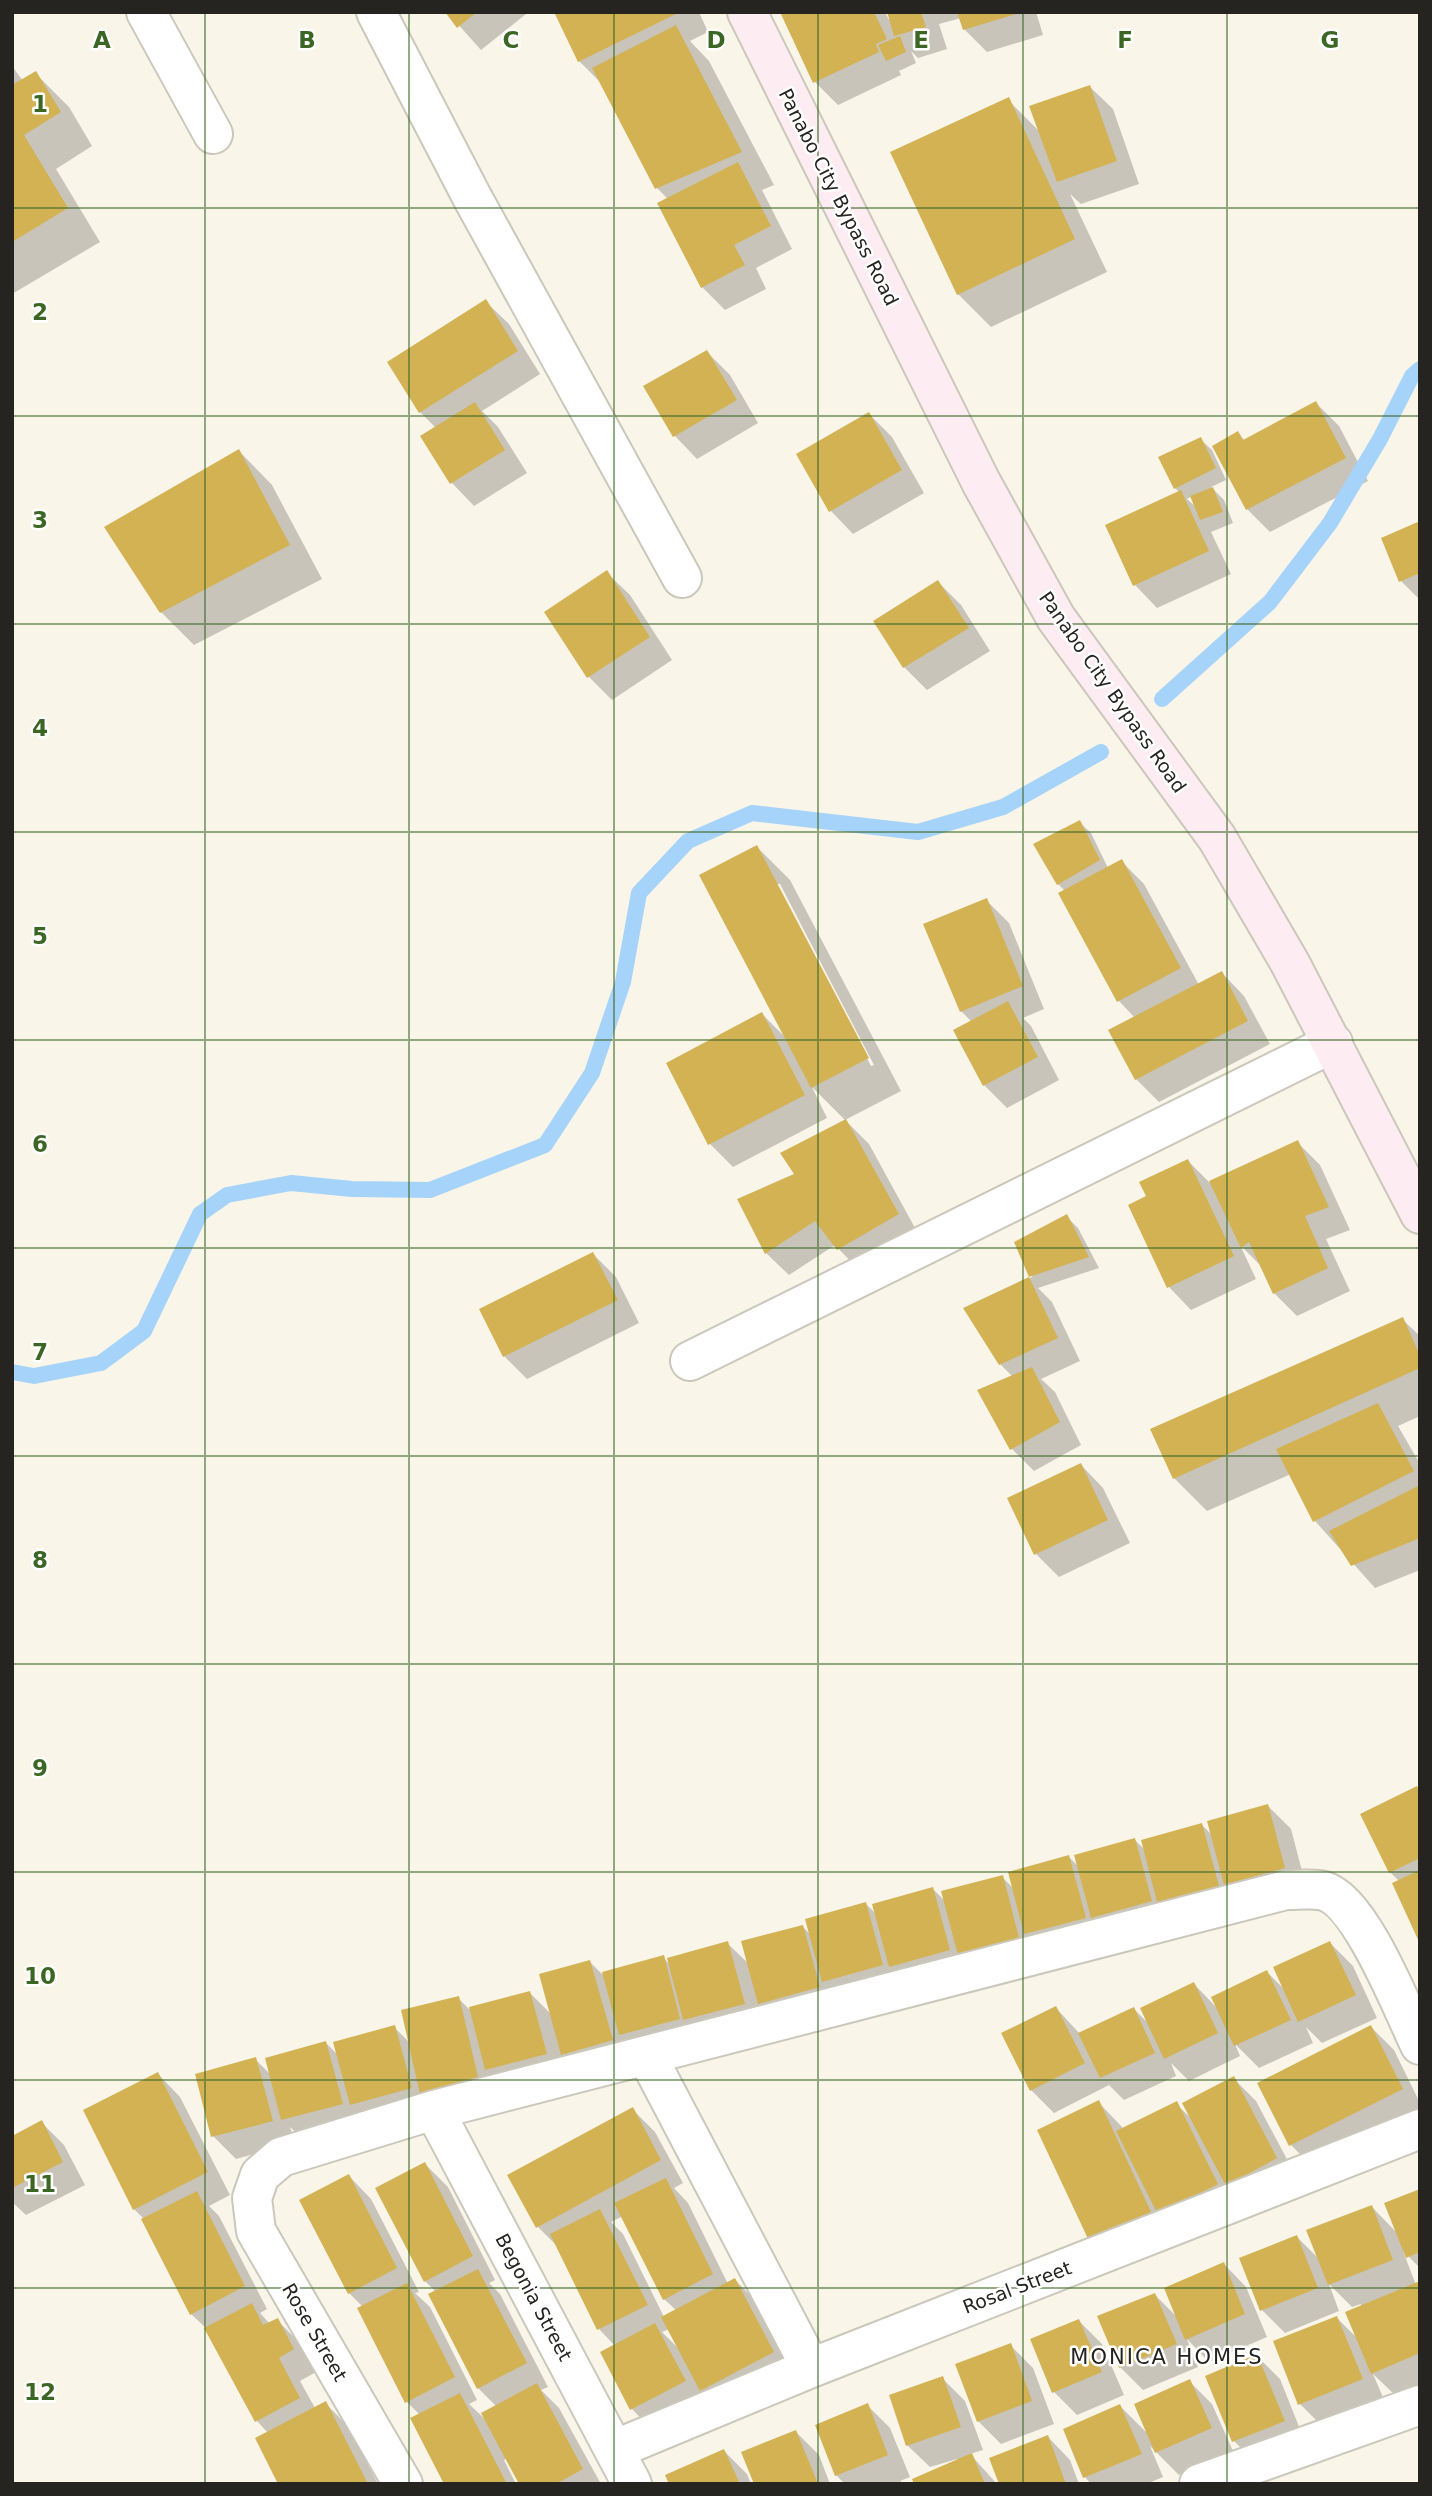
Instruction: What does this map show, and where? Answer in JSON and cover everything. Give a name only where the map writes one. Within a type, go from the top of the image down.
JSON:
[{"type":"main road","name":"Panabo City Bypass Road","points":[[747,12],[981,482],[1056,618],[1217,838],[1333,1042],[1420,1214]]},
{"type":"street","points":[[146,12],[213,134]]},
{"type":"street","points":[[376,12],[472,197],[682,578]]},
{"type":"street","points":[[690,1361],[1333,1042]]},
{"type":"street","points":[[434,2110],[1286,1890],[1325,1891],[1348,1906],[1362,1926],[1420,2045]]},
{"type":"street","points":[[647,2056],[811,2368]]},
{"type":"street","name":"Rose Street","points":[[403,2484],[256,2231],[252,2198],[260,2175],[281,2157],[434,2110]]},
{"type":"street","name":"Begonia Street","points":[[434,2110],[617,2449],[632,2484]]},
{"type":"street","name":"Rosal Street","points":[[617,2449],[811,2368],[1420,2129]]},
{"type":"street","points":[[1199,2484],[1420,2404]]},
{"type":"building","points":[[445,12],[477,12],[457,28]]},
{"type":"building","points":[[554,12],[680,12],[578,62]]},
{"type":"building","points":[[780,12],[874,12],[887,39],[876,44],[879,52],[813,83]]},
{"type":"building","points":[[887,12],[921,12],[926,27],[894,36]]},
{"type":"building","points":[[957,12],[1020,12],[1020,13],[963,30]]},
{"type":"building","points":[[676,25],[742,152],[655,189],[592,68]]},
{"type":"building","points":[[900,36],[906,52],[886,61],[878,45]]},
{"type":"building","points":[[36,71],[61,112],[24,135],[68,208],[12,242],[12,85]]},
{"type":"building","points":[[1090,85],[1117,161],[1057,182],[1029,106]]},
{"type":"building","points":[[1009,97],[1075,239],[957,295],[890,152]]},
{"type":"building","points":[[738,162],[771,226],[734,245],[745,265],[701,288],[657,203]]},
{"type":"building","points":[[486,299],[518,351],[419,413],[387,362]]},
{"type":"building","points":[[707,350],[737,400],[673,437],[643,386]]},
{"type":"building","points":[[1316,401],[1346,458],[1246,510],[1212,446],[1238,431],[1243,440]]},
{"type":"building","points":[[475,402],[505,450],[450,484],[420,436]]},
{"type":"building","points":[[869,412],[902,470],[829,512],[796,454]]},
{"type":"building","points":[[1201,437],[1216,468],[1174,489],[1158,457]]},
{"type":"building","points":[[239,449],[290,545],[160,613],[104,527]]},
{"type":"building","points":[[1213,487],[1223,512],[1200,520],[1190,496]]},
{"type":"building","points":[[1181,490],[1209,551],[1133,586],[1105,525]]},
{"type":"building","points":[[1420,521],[1420,573],[1399,582],[1381,538]]},
{"type":"building","points":[[607,570],[650,637],[587,678],[544,612]]},
{"type":"building","points":[[938,580],[969,628],[903,668],[873,621]]},
{"type":"building","points":[[1080,820],[1100,860],[1057,885],[1033,844]]},
{"type":"building","points":[[757,845],[869,1058],[811,1088],[699,875]]},
{"type":"building","points":[[1122,859],[1181,968],[1117,1002],[1058,893]]},
{"type":"building","points":[[987,898],[1023,986],[960,1012],[923,924]]},
{"type":"building","points":[[1222,971],[1248,1021],[1135,1080],[1108,1030]]},
{"type":"building","points":[[1008,1001],[1038,1057],[983,1086],[953,1030]]},
{"type":"building","points":[[762,1012],[805,1095],[708,1145],[666,1063]]},
{"type":"building","points":[[846,1119],[899,1214],[837,1250],[815,1221],[765,1254],[737,1199],[794,1174],[780,1153]]},
{"type":"building","points":[[1298,1140],[1329,1207],[1305,1216],[1328,1268],[1273,1294],[1249,1242],[1241,1248],[1209,1181]]},
{"type":"building","points":[[1188,1159],[1234,1256],[1167,1288],[1128,1205],[1146,1196],[1139,1182]]},
{"type":"building","points":[[1067,1214],[1089,1257],[1029,1277],[1014,1242]]},
{"type":"building","points":[[593,1252],[618,1300],[503,1357],[479,1309]]},
{"type":"building","points":[[1029,1277],[1058,1338],[999,1365],[963,1308]]},
{"type":"building","points":[[1403,1317],[1420,1356],[1420,1368],[1173,1479],[1150,1429]]},
{"type":"building","points":[[1032,1367],[1060,1422],[1010,1450],[977,1390]]},
{"type":"building","points":[[1378,1403],[1414,1471],[1313,1522],[1276,1449]]},
{"type":"building","points":[[1081,1463],[1108,1520],[1034,1555],[1007,1498]]},
{"type":"building","points":[[1420,1485],[1420,1538],[1351,1566],[1329,1531]]},
{"type":"building","points":[[1417,1786],[1420,1792],[1420,1858],[1389,1873],[1360,1814]]},
{"type":"building","points":[[1268,1804],[1285,1868],[1224,1885],[1207,1821]]},
{"type":"building","points":[[1202,1823],[1219,1886],[1157,1902],[1141,1840]]},
{"type":"building","points":[[1135,1838],[1152,1901],[1091,1918],[1074,1855]]},
{"type":"building","points":[[1069,1855],[1086,1918],[1024,1934],[1008,1872]]},
{"type":"building","points":[[1420,1870],[1420,1944],[1392,1883]]},
{"type":"building","points":[[1003,1875],[1019,1938],[958,1955],[941,1891]]},
{"type":"building","points":[[933,1887],[950,1950],[889,1967],[872,1904]]},
{"type":"building","points":[[866,1902],[883,1965],[822,1982],[805,1919]]},
{"type":"building","points":[[803,1925],[820,1987],[758,2004],[741,1941]]},
{"type":"building","points":[[728,1941],[745,2004],[683,2020],[667,1958]]},
{"type":"building","points":[[1330,1941],[1356,1995],[1298,2022],[1273,1967]]},
{"type":"building","points":[[664,1955],[680,2019],[619,2035],[602,1972]]},
{"type":"building","points":[[590,1960],[613,2040],[561,2055],[539,1974]]},
{"type":"building","points":[[1267,1970],[1291,2020],[1234,2046],[1211,1997]]},
{"type":"building","points":[[1194,1982],[1218,2033],[1164,2059],[1140,2008]]},
{"type":"building","points":[[530,1991],[547,2054],[485,2070],[469,2007]]},
{"type":"building","points":[[459,1996],[479,2081],[420,2094],[401,2010]]},
{"type":"building","points":[[1056,2006],[1085,2063],[1030,2091],[1001,2033]]},
{"type":"building","points":[[1134,2007],[1155,2053],[1100,2078],[1078,2033]]},
{"type":"building","points":[[395,2025],[412,2088],[350,2105],[333,2042]]},
{"type":"building","points":[[1371,2025],[1403,2089],[1289,2146],[1257,2083]]},
{"type":"building","points":[[326,2041],[343,2104],[281,2120],[265,2058]]},
{"type":"building","points":[[256,2057],[273,2121],[211,2137],[195,2074]]},
{"type":"building","points":[[158,2072],[208,2172],[133,2210],[83,2110]]},
{"type":"building","points":[[1234,2076],[1277,2158],[1226,2186],[1182,2103]]},
{"type":"building","points":[[1099,2100],[1152,2214],[1090,2243],[1037,2130]]},
{"type":"building","points":[[1177,2101],[1218,2184],[1158,2215],[1116,2131]]},
{"type":"building","points":[[633,2107],[661,2160],[536,2228],[507,2175]]},
{"type":"building","points":[[42,2120],[63,2162],[12,2188],[12,2136]]},
{"type":"building","points":[[425,2162],[473,2256],[424,2282],[375,2188]]},
{"type":"building","points":[[349,2174],[397,2268],[348,2294],[299,2200]]},
{"type":"building","points":[[666,2178],[713,2274],[663,2300],[614,2203]]},
{"type":"building","points":[[1420,2189],[1420,2252],[1406,2258],[1384,2203]]},
{"type":"building","points":[[197,2191],[245,2286],[190,2315],[141,2219]]},
{"type":"building","points":[[1372,2205],[1393,2260],[1328,2285],[1306,2230]]},
{"type":"building","points":[[600,2209],[648,2305],[597,2330],[550,2234]]},
{"type":"building","points":[[1297,2235],[1318,2288],[1260,2311],[1239,2258]]},
{"type":"building","points":[[1224,2262],[1245,2314],[1185,2340],[1164,2288]]},
{"type":"building","points":[[478,2269],[527,2363],[477,2389],[428,2294]]},
{"type":"building","points":[[735,2278],[774,2352],[700,2391],[661,2317]]},
{"type":"building","points":[[1420,2281],[1420,2353],[1371,2374],[1345,2312]]},
{"type":"building","points":[[407,2283],[455,2377],[405,2403],[357,2308]]},
{"type":"building","points":[[1155,2293],[1177,2344],[1119,2368],[1097,2316]]},
{"type":"building","points":[[252,2303],[263,2325],[278,2318],[294,2349],[279,2358],[300,2398],[255,2422],[204,2328]]},
{"type":"building","points":[[1337,2316],[1363,2379],[1298,2405],[1273,2341]]},
{"type":"building","points":[[1079,2319],[1102,2372],[1052,2393],[1030,2339]]},
{"type":"building","points":[[655,2323],[686,2381],[630,2410],[600,2352]]},
{"type":"building","points":[[1011,2343],[1032,2401],[977,2422],[955,2364]]},
{"type":"building","points":[[1257,2354],[1285,2421],[1232,2442],[1205,2376]]},
{"type":"building","points":[[943,2376],[961,2427],[906,2446],[889,2395]]},
{"type":"building","points":[[1190,2379],[1212,2428],[1155,2453],[1134,2404]]},
{"type":"building","points":[[537,2383],[583,2469],[556,2484],[519,2484],[481,2413]]},
{"type":"building","points":[[460,2393],[507,2484],[444,2484],[410,2418]]},
{"type":"building","points":[[326,2401],[368,2484],[278,2484],[255,2438]]},
{"type":"building","points":[[868,2403],[888,2455],[835,2476],[815,2425]]},
{"type":"building","points":[[1120,2404],[1142,2454],[1083,2478],[1063,2429]]},
{"type":"building","points":[[796,2430],[818,2484],[754,2484],[741,2452]]},
{"type":"building","points":[[1048,2435],[1066,2484],[999,2484],[989,2458]]},
{"type":"building","points":[[724,2449],[740,2484],[669,2484],[665,2475]]},
{"type":"building","points":[[972,2453],[985,2484],[914,2484],[912,2479]]},
{"type":"waterway","points":[[1162,699],[1270,602],[1330,523],[1380,439],[1412,376],[1420,369]]},
{"type":"waterway","points":[[12,1372],[34,1376],[101,1363],[144,1331],[200,1214],[227,1195],[291,1183],[352,1189],[430,1190],[545,1145],[592,1073],[623,982],[639,893],[688,841],[752,813],[918,832],[1003,807],[1101,752]]},
{"type":"district","name":"MONICA HOMES","points":[[1167,2357]]}]
